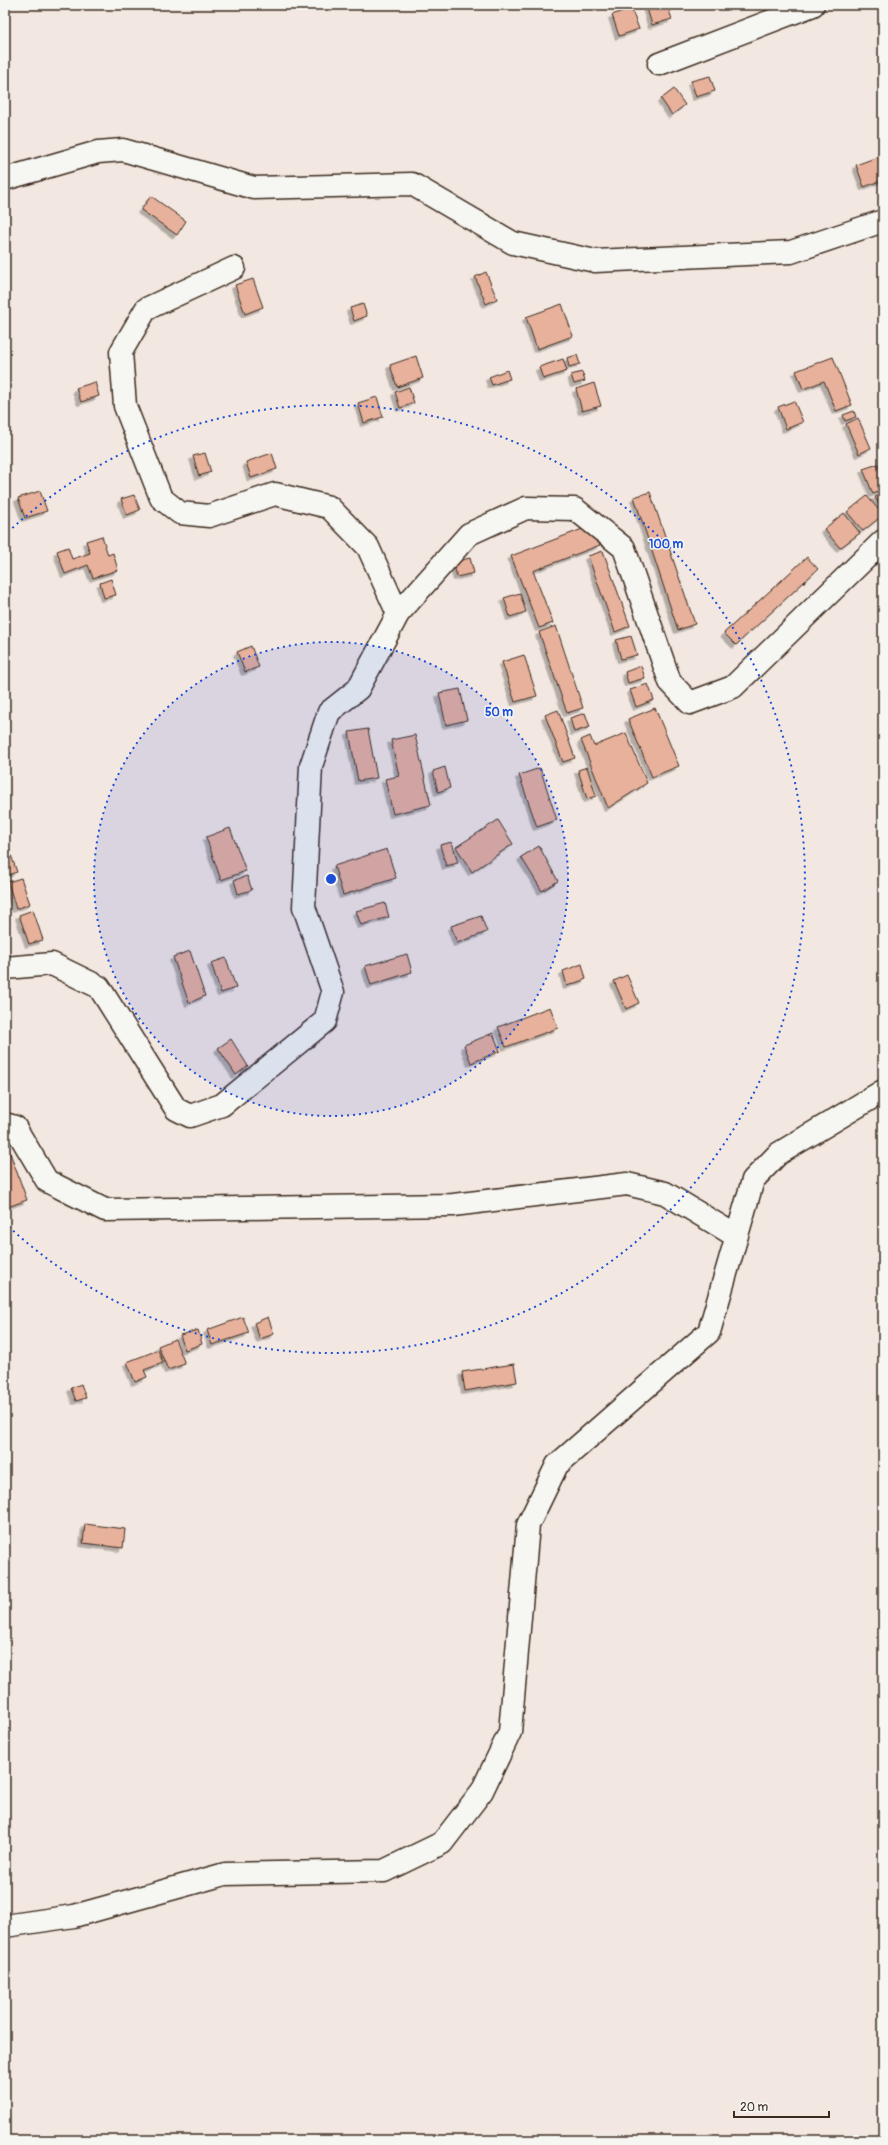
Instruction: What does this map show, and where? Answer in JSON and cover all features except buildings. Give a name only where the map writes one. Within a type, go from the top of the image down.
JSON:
[{"type":"street","points":[[659,64],[813,5]]},
{"type":"street","points":[[5,179],[98,152],[123,150],[254,188],[412,184],[513,244],[595,261],[790,252],[883,221]]},
{"type":"street","points":[[234,268],[146,309],[121,352],[125,406],[161,498],[180,513],[209,516],[275,494],[329,508],[368,547],[398,614]]},
{"type":"street","points":[[5,968],[52,964],[99,987],[176,1109],[190,1116],[222,1105],[325,1021],[333,992],[304,907],[312,766],[328,712],[358,689],[398,614],[469,534],[526,508],[575,509],[624,548],[670,682],[690,703],[733,687],[883,541]]},
{"type":"street","points":[[5,1926],[74,1916],[225,1874],[384,1871],[442,1843],[482,1791],[510,1732],[528,1526],[557,1465],[708,1332],[753,1180],[778,1154],[883,1091]]},
{"type":"street","points":[[5,1124],[15,1126],[47,1181],[105,1210],[453,1205],[627,1184],[665,1193],[736,1236]]}]
